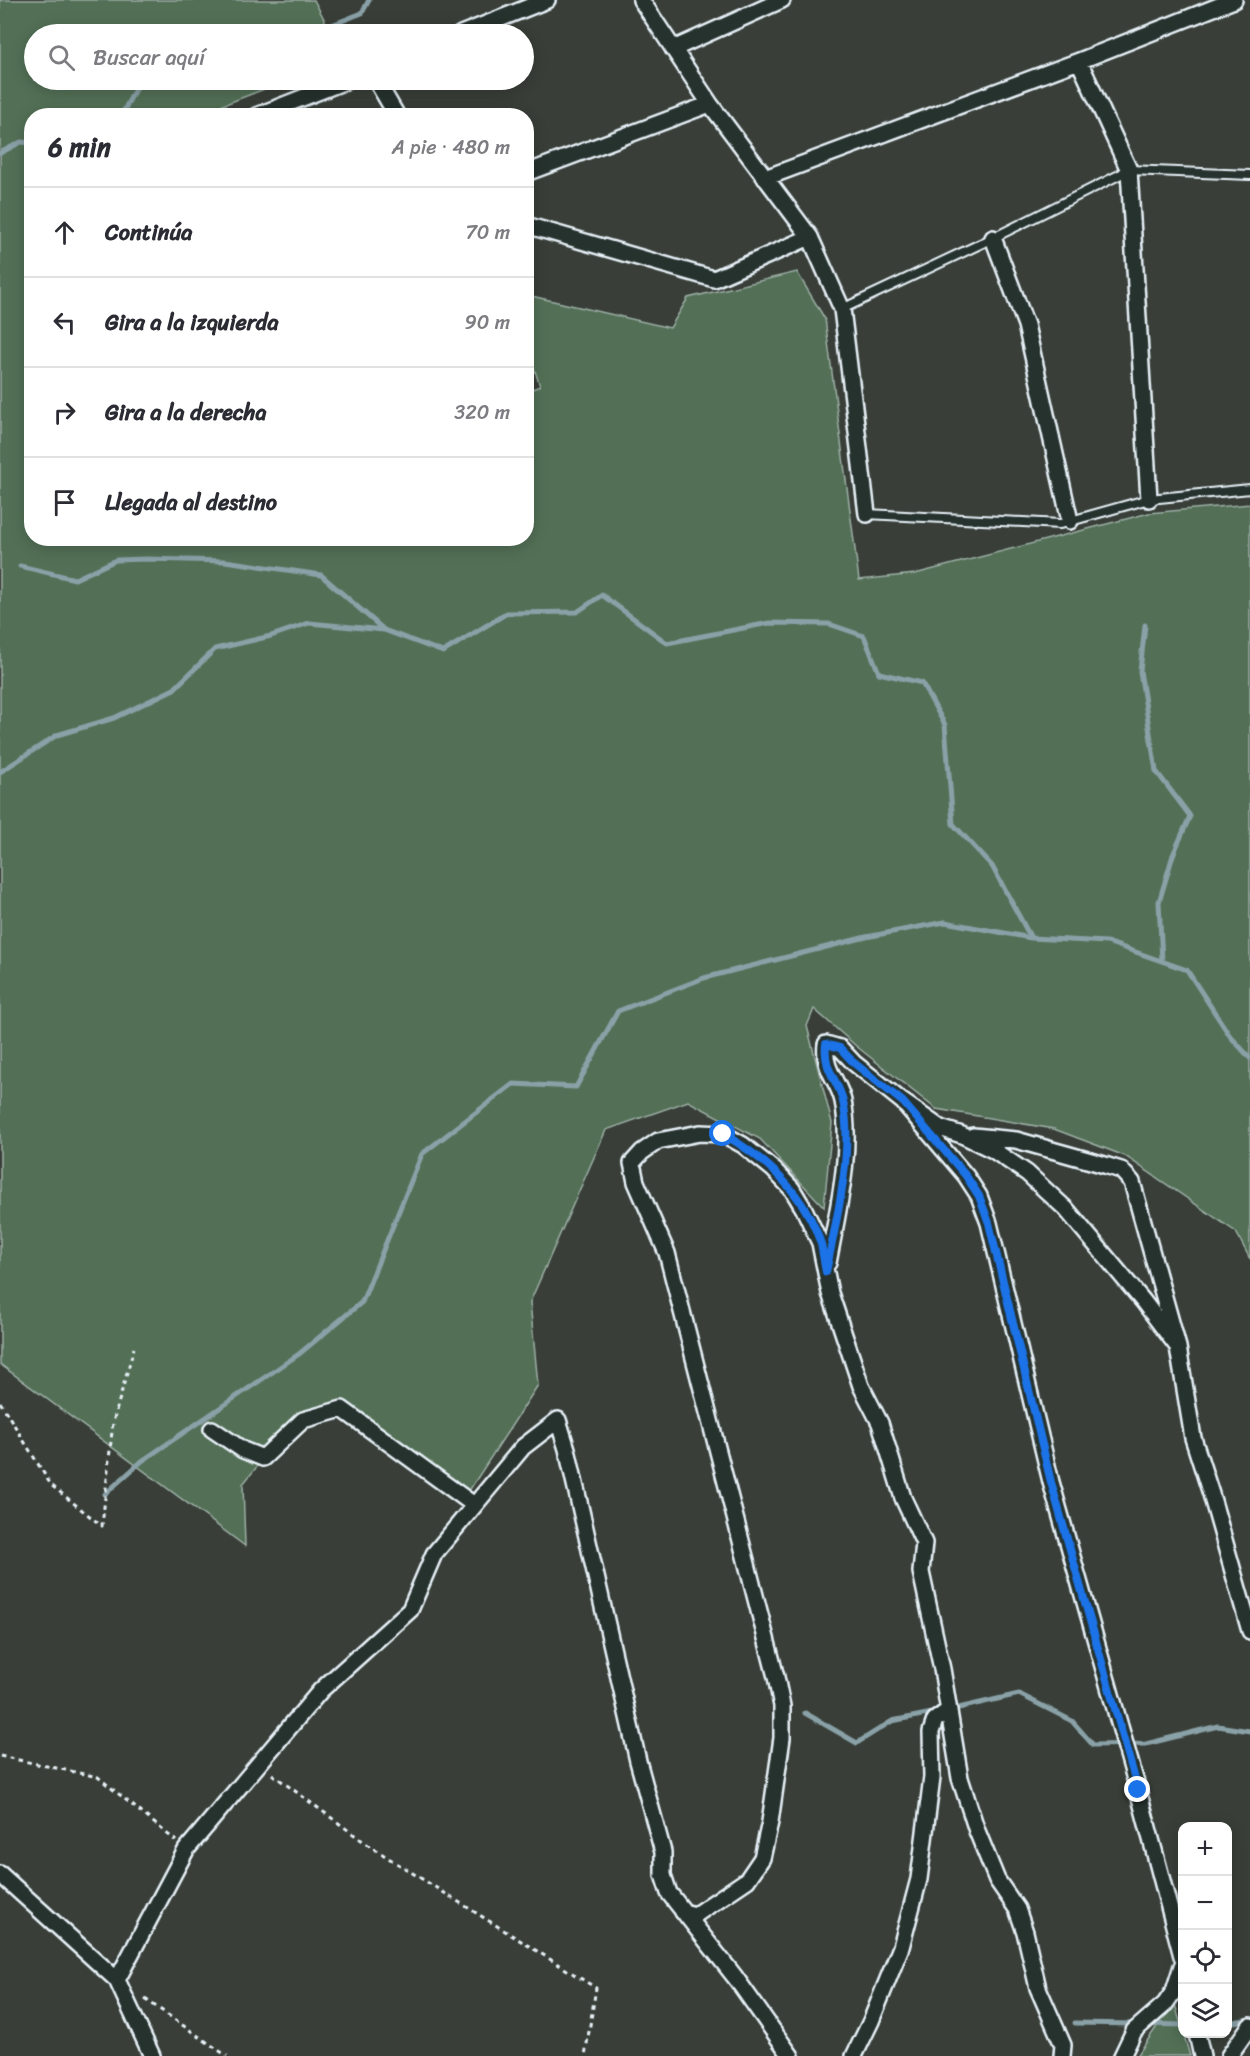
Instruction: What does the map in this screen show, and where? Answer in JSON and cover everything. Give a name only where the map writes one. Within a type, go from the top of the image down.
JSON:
[{"type":"street","points":[[486,24],[547,0]]},
{"type":"street","points":[[641,0],[710,104],[810,237],[842,309],[867,514]]},
{"type":"street","points":[[673,49],[782,0]]},
{"type":"street","points":[[765,178],[1079,61],[1234,0]]},
{"type":"street","points":[[1079,61],[1129,170],[1149,498]]},
{"type":"street","points":[[276,108],[322,90]]},
{"type":"street","points":[[382,90],[392,108]]},
{"type":"street","points":[[534,170],[710,104]]},
{"type":"street","points":[[534,227],[714,279],[810,237]]},
{"type":"street","points":[[993,238],[1026,325],[1071,521]]},
{"type":"street","points":[[826,1272],[839,1205],[846,1148],[843,1100],[825,1055],[826,1044],[840,1048],[854,1063],[940,1128],[963,1135],[993,1150],[1027,1173],[1066,1209],[1143,1301],[1178,1347]]},
{"type":"street","points":[[903,1102],[966,1176],[979,1196],[989,1223],[1051,1482],[1178,1941]]},
{"type":"street","points":[[683,1912],[695,1915],[710,1906],[747,1880],[762,1858],[770,1822],[782,1738],[782,1706],[667,1253],[636,1182],[632,1163],[642,1152],[658,1141],[700,1133],[723,1134],[743,1145],[774,1170],[792,1189],[820,1243],[830,1293],[861,1386],[880,1423],[903,1498],[924,1543],[921,1572],[949,1710],[960,1778],[977,1831],[997,1880],[1017,1909],[1025,1932],[1038,1988],[1063,2044],[1062,2056]]},
{"type":"street","points":[[963,1135],[1016,1140],[1120,1170],[1132,1182],[1178,1347],[1193,1438],[1212,1494],[1250,1631]]},
{"type":"street","points":[[212,1429],[243,1450],[263,1458],[303,1420],[342,1409],[474,1505]]},
{"type":"street","points":[[117,1980],[186,1850],[321,1690],[410,1610],[434,1554],[523,1447],[558,1420],[567,1449],[638,1761],[663,1852],[663,1875],[669,1893],[735,1977],[791,2056]]},
{"type":"street","points":[[854,2056],[871,2022],[901,1947],[919,1879],[932,1777],[931,1732],[935,1720],[949,1710]]},
{"type":"street","points":[[0,1874],[117,1980],[152,2056]]},
{"type":"street","points":[[1122,2056],[1134,2031],[1165,2004],[1174,1991],[1178,1978]]},
{"type":"street","points":[[1229,2056],[1250,2026]]},
{"type":"street","points":[[1198,2038],[1202,2056]]},
{"type":"lane","points":[[842,309],[993,238],[1129,170],[1250,175]]},
{"type":"lane","points":[[867,514],[1060,524],[1149,498],[1250,489]]},
{"type":"path","points":[[0,1402],[51,1485],[102,1526],[113,1422],[134,1348]]},
{"type":"path","points":[[0,1756],[98,1777],[186,1850]]},
{"type":"path","points":[[258,1764],[371,1847],[596,1988],[585,2056]]},
{"type":"path","points":[[145,1999],[227,2056]]},
{"type":"green space","points":[[0,0],[314,0],[327,24],[24,24],[24,90],[262,90],[215,108],[24,108],[24,546],[534,546],[534,388],[540,386],[534,368],[534,297],[670,328],[688,298],[797,272],[825,319],[859,580],[915,574],[1149,513],[1250,504],[1250,1259],[1236,1232],[1125,1156],[1054,1129],[936,1109],[856,1046],[814,1009],[807,1026],[832,1123],[824,1207],[760,1139],[688,1101],[606,1130],[530,1302],[538,1385],[467,1494],[347,1413],[288,1428],[243,1484],[245,1546],[0,1364]]},
{"type":"green space","points":[[1174,2001],[1178,2015],[1178,2038],[1185,2038],[1190,2056],[1137,2056]]},
{"type":"waterway","points":[[334,24],[362,13],[369,0]]},
{"type":"waterway","points":[[125,108],[135,90]]},
{"type":"waterway","points":[[0,153],[24,142]]},
{"type":"waterway","points":[[20,566],[75,579],[116,560],[146,559],[225,561],[321,575],[384,630]]},
{"type":"waterway","points":[[0,772],[57,735],[114,718],[174,689],[215,649],[271,636],[309,623],[384,630],[443,652],[507,613],[577,612],[602,595],[667,643],[769,623],[829,624],[864,636],[879,673],[922,683],[945,725],[953,824],[992,866],[1031,938]]},
{"type":"waterway","points":[[1145,625],[1140,671],[1156,771],[1190,816],[1173,855],[1159,902],[1162,961]]},
{"type":"waterway","points":[[105,1494],[142,1461],[299,1354],[362,1302],[422,1154],[513,1084],[576,1087],[618,1011],[704,978],[866,937],[945,922],[1031,938],[1107,942],[1187,970],[1230,1036],[1250,1058]]},
{"type":"waterway","points":[[950,1710],[1019,1694],[1072,1721],[1093,1745],[1146,1744],[1218,1726],[1250,1731]]},
{"type":"waterway","points":[[805,1713],[857,1743],[892,1721],[937,1712]]},
{"type":"waterway","points":[[1232,2022],[1250,2019]]},
{"type":"waterway","points":[[1075,2023],[1136,2024]]},
{"type":"waterway","points":[[1146,2024],[1178,2025]]},
{"type":"route","points":[[723,1134],[760,1158],[792,1189],[820,1243],[826,1272],[839,1205],[846,1148],[843,1100],[825,1055],[826,1044],[840,1048],[854,1063],[903,1102],[966,1176],[979,1196],[989,1223],[1051,1482],[1138,1790]]}]
